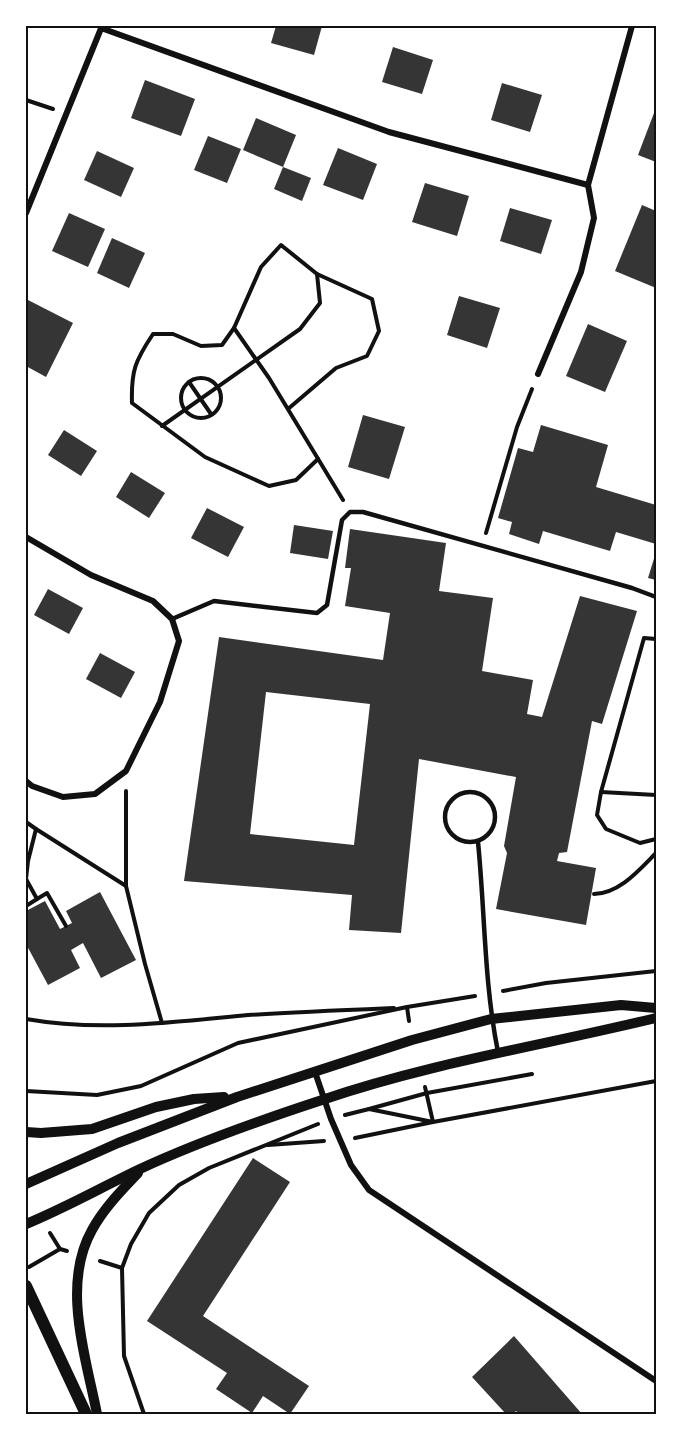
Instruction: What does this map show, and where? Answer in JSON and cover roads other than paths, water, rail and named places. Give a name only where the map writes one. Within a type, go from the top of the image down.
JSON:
[{"type":"main road","points":[[26,1286],[86,1414]]},
{"type":"street","points":[[538,374],[581,272],[594,218],[588,185],[632,26]]},
{"type":"street","points":[[26,213],[102,27],[389,132],[588,185]]},
{"type":"street","points":[[26,537],[91,575],[153,601],[172,619],[179,641],[160,702],[126,771],[95,794],[63,797],[26,781]]},
{"type":"street","points":[[26,1184],[118,1143],[237,1097],[412,1040],[491,1019],[621,1005],[657,1008]]},
{"type":"street","points":[[26,1224],[142,1168],[246,1126],[324,1099],[498,1052],[657,1018]]},
{"type":"street","points":[[315,1072],[331,1119],[351,1165],[369,1190],[657,1381]]},
{"type":"street","points":[[26,1132],[92,1129],[156,1107],[194,1099],[237,1097]]},
{"type":"street","points":[[97,1414],[78,1308],[77,1283],[91,1233],[108,1205],[142,1168]]},
{"type":"lane","points":[[172,619],[214,601],[317,613],[327,605],[342,520],[350,512],[363,512],[483,545],[657,597]]},
{"type":"lane","points":[[462,792],[479,792],[492,801],[497,817],[492,832],[478,842],[462,842],[449,832],[444,817],[449,801],[462,792]]},
{"type":"lane","points":[[478,842],[484,898],[491,1019],[498,1052]]}]
